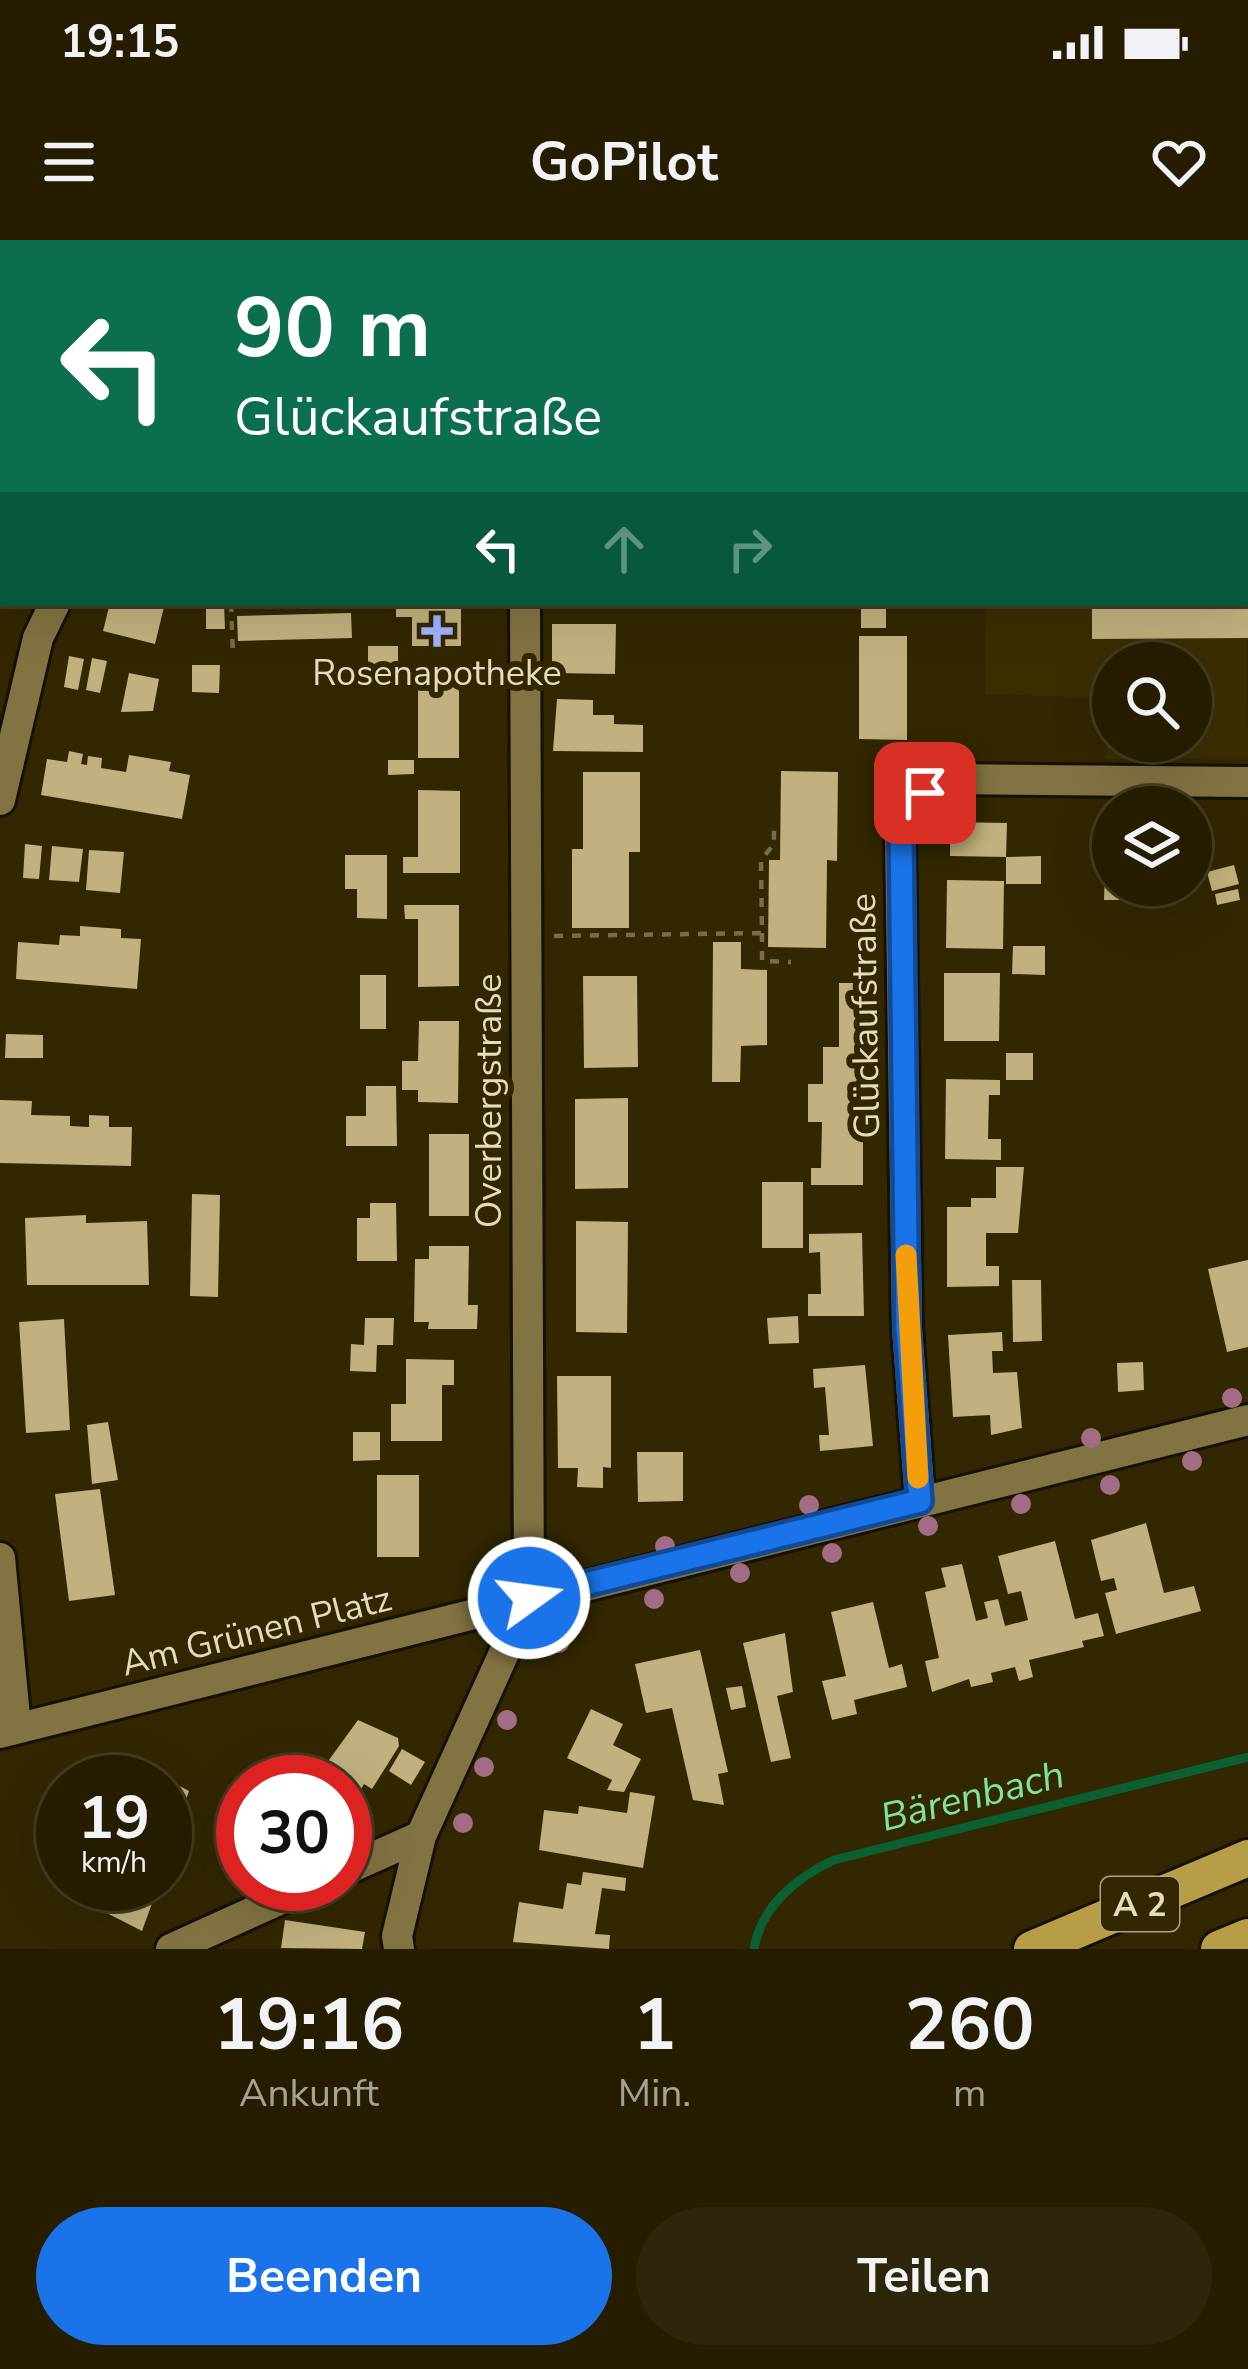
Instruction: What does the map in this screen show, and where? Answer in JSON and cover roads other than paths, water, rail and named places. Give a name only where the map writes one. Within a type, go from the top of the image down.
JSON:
[{"type":"highway","name":"A 2","points":[[1032,1949],[1248,1858]]},
{"type":"highway","name":"A 2","points":[[1219,1949],[1248,1937]]},
{"type":"street","points":[[0,800],[38,638],[54,606]]},
{"type":"street","name":"Overbergstraße","points":[[525,606],[529,1598]]},
{"type":"street","name":"Glückaufstraße","points":[[920,1501],[907,1328],[901,830],[925,793],[946,779],[1248,782]]},
{"type":"street","name":"Am Grünen Platz","points":[[8,1731],[1248,1420]]},
{"type":"street","points":[[0,1558],[8,1731]]},
{"type":"street","points":[[399,1949],[421,1836],[529,1598]]},
{"type":"street","points":[[372,1858],[421,1836]]},
{"type":"street","points":[[171,1949],[255,1911]]},
{"type":"waterway","name":"Bärenbach","points":[[754,1949],[773,1906],[807,1875],[834,1860],[1248,1757]]},
{"type":"place","name":"Rosenapotheke","points":[[437,631]]}]
